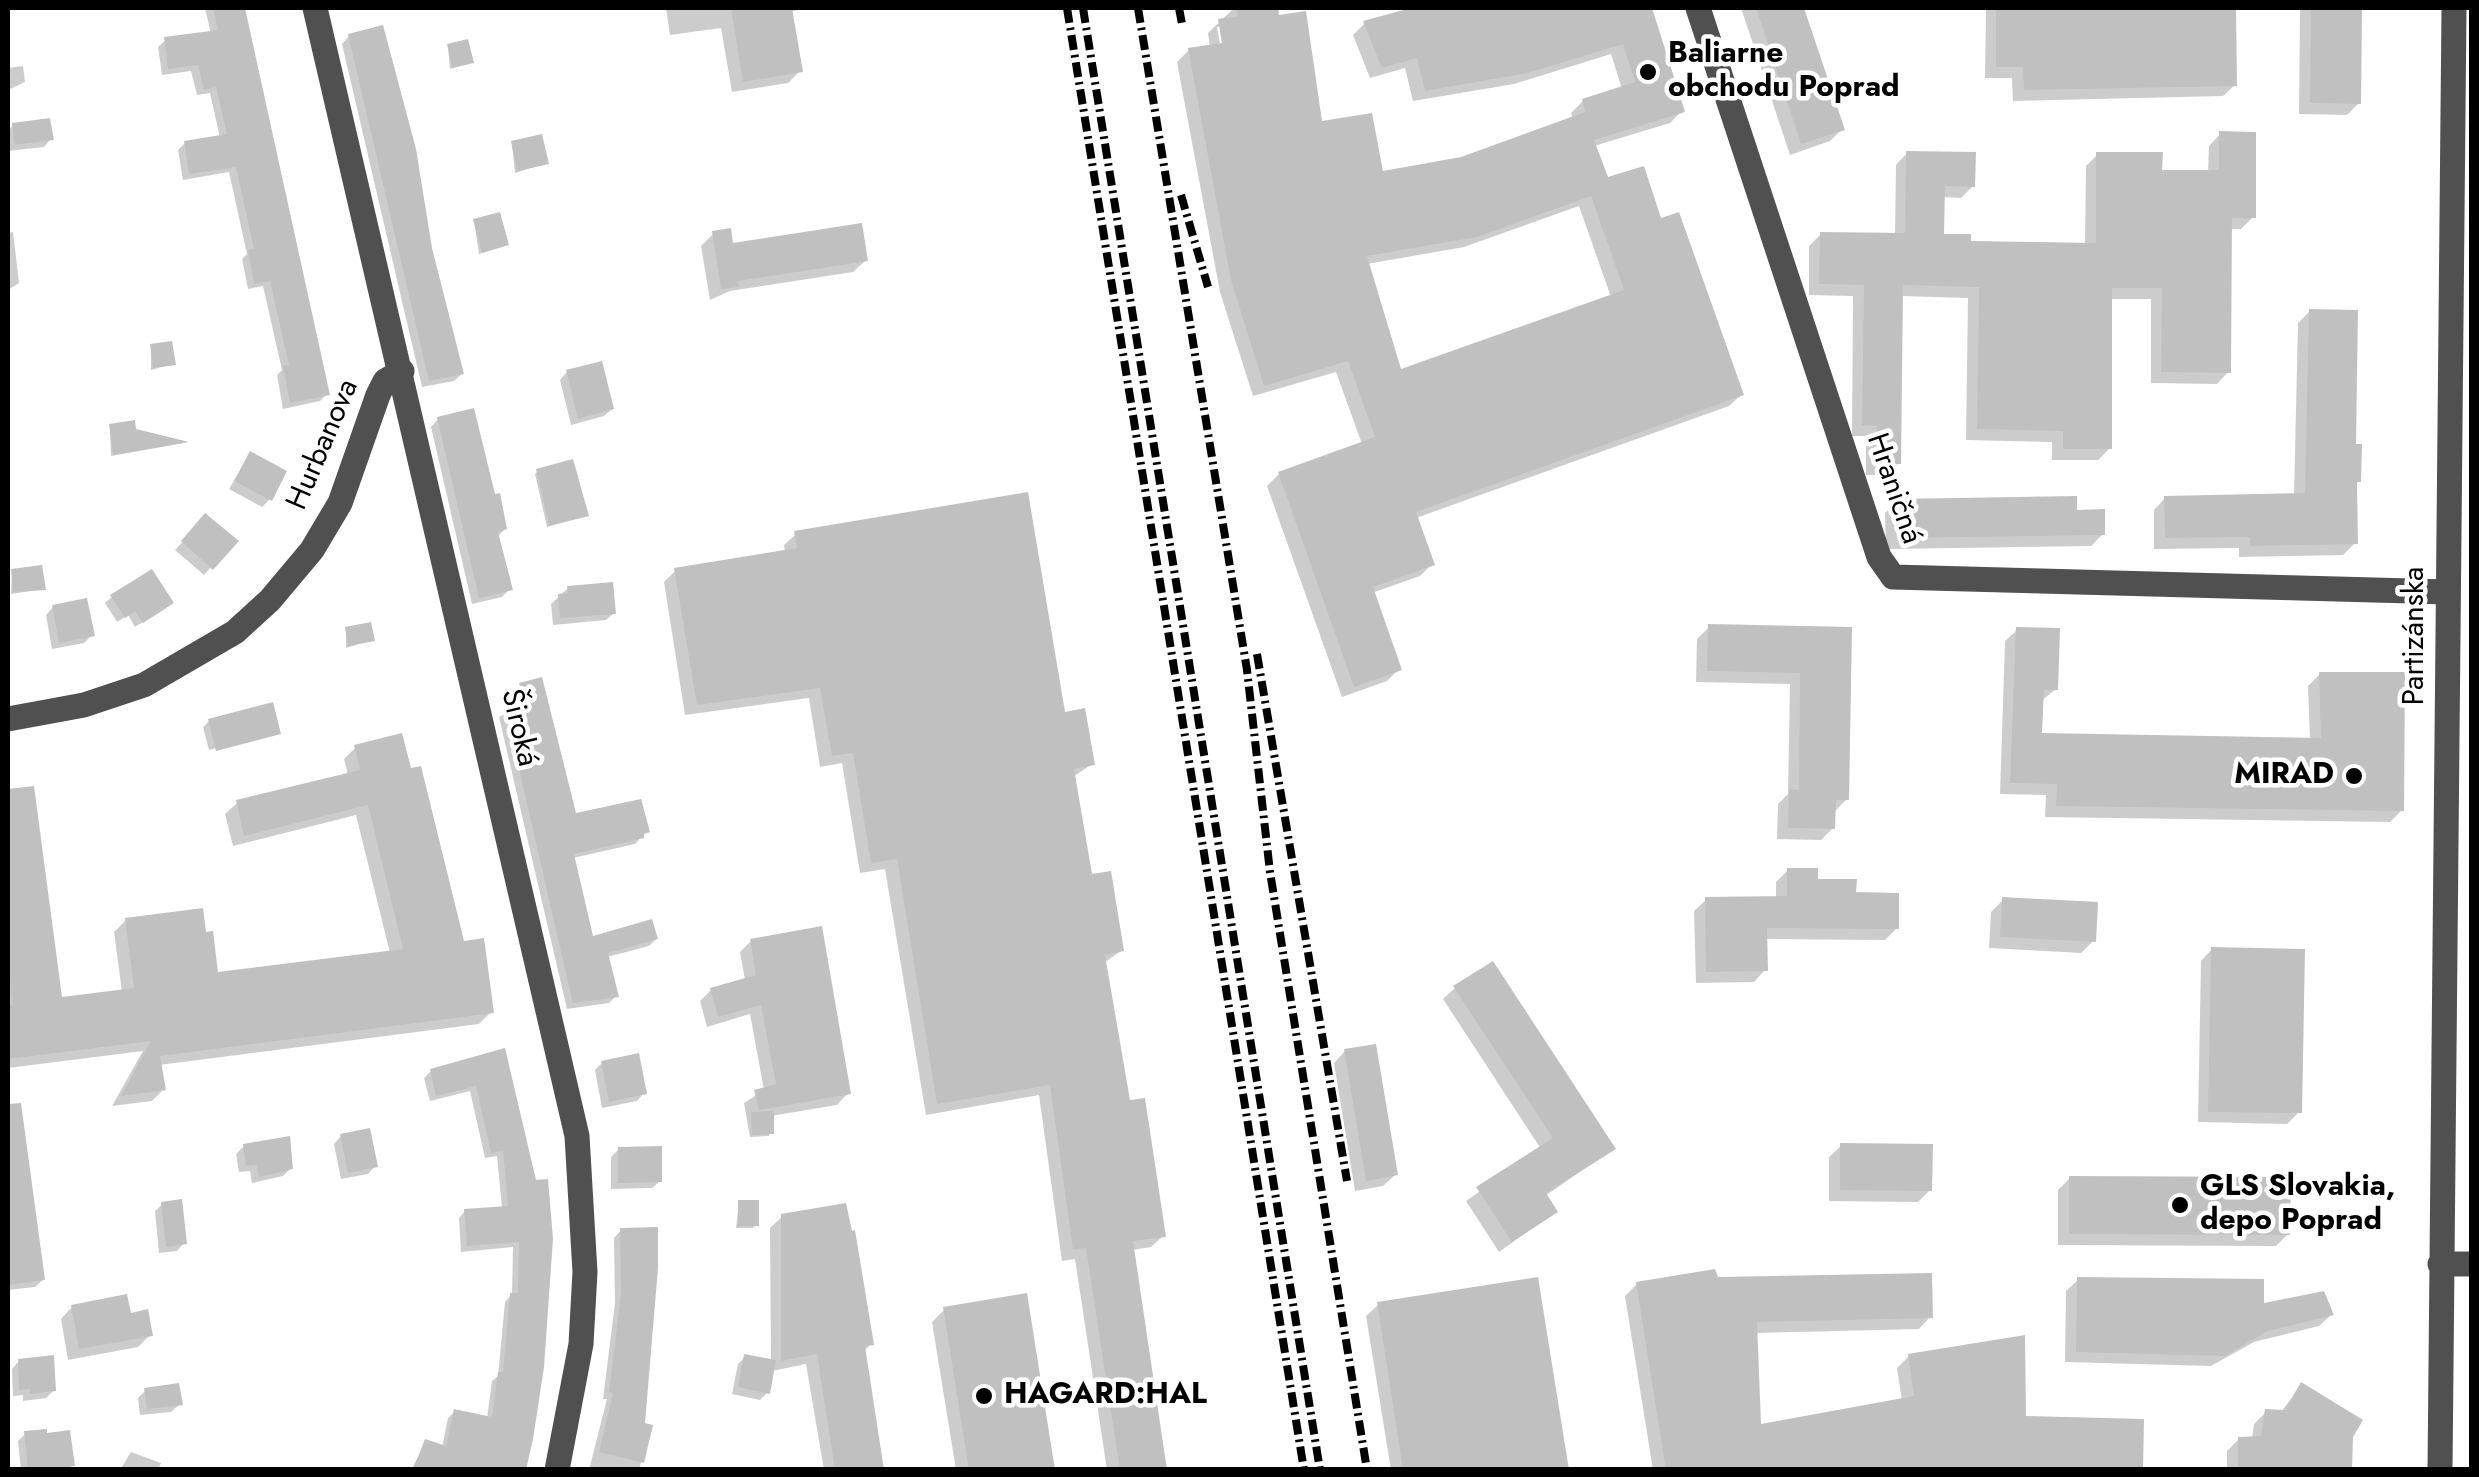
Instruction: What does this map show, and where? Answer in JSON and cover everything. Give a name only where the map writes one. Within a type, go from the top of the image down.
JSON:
[{"type":"street","name":"Široká","points":[[315,8],[577,1136],[585,1272],[580,1344],[557,1470]]},
{"type":"street","name":"Hraničná","points":[[1698,8],[1879,557],[1893,577],[2448,592]]},
{"type":"street","name":"Partizánska","points":[[2440,1470],[2454,8]]},
{"type":"street","name":"Hurbanova","points":[[8,720],[84,705],[144,686],[235,632],[270,600],[312,550],[340,503],[385,382],[402,372]]},
{"type":"street","points":[[2440,1264],[2472,1264]]},
{"type":"building","points":[[213,8],[245,8],[330,395],[290,403],[283,366],[289,365],[270,281],[254,284],[248,250],[254,249],[236,167],[189,174],[184,141],[227,134],[216,87],[204,90],[198,65],[168,69],[164,37],[218,30]]},
{"type":"building","points":[[731,8],[792,8],[803,72],[743,82]]},
{"type":"building","points":[[1236,8],[1278,8],[1279,15],[1306,11],[1322,121],[1372,113],[1383,171],[1461,157],[1585,112],[1582,99],[1635,82],[1623,44],[1528,73],[1425,91],[1417,58],[1382,68],[1363,21],[1411,8],[1652,8],[1685,112],[1594,140],[1608,177],[1644,166],[1661,218],[1679,212],[1744,395],[1416,512],[1435,565],[1373,587],[1402,670],[1354,687],[1278,472],[1375,437],[1348,361],[1264,386],[1231,280],[1188,48],[1222,43],[1218,19],[1238,16]],"holes":[[[1591,196],[1624,290],[1401,369],[1367,256],[1477,237]]]},
{"type":"building","points":[[1756,8],[1804,8],[1845,130],[1801,144]]},
{"type":"building","points":[[1996,8],[2236,8],[2237,86],[2024,90],[2023,67],[1996,67]]},
{"type":"building","points":[[2311,8],[2362,8],[2361,104],[2310,103]]},
{"type":"building","points":[[383,25],[416,149],[432,248],[464,374],[429,381],[348,34]]},
{"type":"building","points":[[468,39],[474,63],[452,68],[447,44]]},
{"type":"building","points":[[50,118],[54,140],[15,145],[12,123]]},
{"type":"building","points":[[2219,131],[2256,132],[2256,218],[2232,218],[2231,373],[2161,372],[2162,288],[2112,288],[2112,449],[2063,449],[2063,431],[1977,429],[1979,287],[1903,285],[1901,464],[1877,464],[1877,426],[1862,425],[1864,285],[1819,284],[1820,232],[1905,233],[1906,151],[1976,152],[1975,187],[1945,186],[1944,234],[1971,234],[1971,241],[2096,243],[2096,152],[2163,152],[2162,170],[2219,170]]},
{"type":"building","points":[[542,134],[549,164],[517,171],[511,141]]},
{"type":"building","points":[[500,212],[509,245],[482,253],[473,219]]},
{"type":"building","points":[[862,223],[868,261],[738,281],[739,287],[721,289],[712,231],[731,228],[733,243]]},
{"type":"building","points":[[2309,309],[2358,310],[2356,444],[2362,444],[2361,482],[2357,482],[2358,544],[2250,546],[2250,537],[2165,538],[2164,496],[2305,493]]},
{"type":"building","points":[[172,341],[176,365],[153,368],[150,344]]},
{"type":"building","points":[[602,361],[614,409],[578,419],[566,370]]},
{"type":"building","points":[[474,408],[495,494],[500,493],[507,529],[498,532],[513,590],[479,598],[437,417]]},
{"type":"building","points":[[135,420],[136,429],[189,442],[113,455],[109,424]]},
{"type":"building","points":[[250,451],[287,471],[272,501],[234,481]]},
{"type":"building","points":[[573,459],[589,516],[549,526],[536,469]]},
{"type":"building","points":[[1028,492],[1065,712],[1085,708],[1095,765],[1074,769],[1092,874],[1111,871],[1124,951],[1105,955],[1130,1100],[1145,1098],[1166,1237],[1133,1241],[1167,1470],[1120,1470],[1086,1248],[1073,1250],[1050,1085],[937,1104],[897,859],[871,863],[853,753],[832,756],[820,688],[697,705],[674,568],[797,548],[794,531]]},
{"type":"building","points":[[2077,496],[2077,510],[2105,509],[2105,535],[1897,538],[1896,499]]},
{"type":"building","points":[[205,513],[239,541],[213,570],[181,541]]},
{"type":"building","points":[[42,565],[46,590],[13,592],[11,569]]},
{"type":"building","points":[[152,569],[174,603],[143,623],[135,611],[125,618],[110,595]]},
{"type":"building","points":[[613,582],[616,614],[560,618],[558,594],[568,593],[567,586]]},
{"type":"building","points":[[87,598],[95,636],[59,643],[52,605]]},
{"type":"building","points":[[371,622],[375,641],[348,646],[345,627]]},
{"type":"building","points":[[1708,624],[1852,627],[1849,800],[1836,800],[1835,829],[1788,828],[1789,789],[1799,790],[1800,673],[1707,671]]},
{"type":"building","points":[[2016,627],[2060,628],[2058,690],[2044,690],[2042,733],[2321,738],[2319,672],[2405,672],[2404,811],[2056,806],[2057,784],[2010,783]]},
{"type":"building","points":[[542,677],[576,813],[641,799],[650,832],[644,838],[574,854],[593,936],[652,919],[658,939],[608,953],[619,997],[573,1003],[505,708],[524,704],[519,683]]},
{"type":"building","points":[[273,702],[281,734],[216,751],[208,719]]},
{"type":"building","points":[[402,733],[411,768],[421,766],[464,941],[484,938],[494,1013],[160,1056],[166,1090],[121,1096],[151,1041],[8,1059],[8,1006],[13,1005],[8,962],[8,789],[34,786],[62,997],[134,988],[125,918],[203,908],[206,932],[213,931],[218,972],[403,949],[368,805],[244,836],[236,800],[360,770],[354,745]]},
{"type":"building","points":[[1787,868],[1818,868],[1818,879],[1857,879],[1856,892],[1899,893],[1899,929],[1767,928],[1768,971],[1706,972],[1705,897],[1787,896]]},
{"type":"building","points":[[2002,897],[2098,902],[2096,942],[2000,937]]},
{"type":"building","points":[[822,926],[851,1094],[759,1110],[754,1090],[776,1084],[761,1005],[718,1017],[710,988],[756,975],[750,939]]},
{"type":"building","points":[[2211,947],[2305,949],[2302,1113],[2208,1112]]},
{"type":"building","points":[[1493,961],[1616,1149],[1546,1193],[1558,1212],[1512,1242],[1476,1187],[1553,1138],[1453,986]]},
{"type":"building","points":[[1376,1044],[1398,1175],[1366,1181],[1344,1049]]},
{"type":"building","points":[[505,1048],[536,1180],[548,1179],[553,1239],[544,1367],[533,1439],[526,1470],[413,1470],[425,1439],[446,1446],[454,1409],[492,1417],[498,1372],[503,1372],[510,1293],[518,1293],[519,1242],[467,1246],[464,1209],[508,1206],[503,1151],[491,1153],[476,1086],[436,1096],[430,1069]]},
{"type":"building","points":[[639,1053],[647,1094],[609,1102],[601,1061]]},
{"type":"building","points":[[21,1103],[45,1280],[8,1285],[8,1104]]},
{"type":"building","points":[[774,1111],[774,1134],[752,1135],[751,1112]]},
{"type":"building","points":[[370,1128],[378,1167],[348,1173],[340,1134]]},
{"type":"building","points":[[290,1136],[293,1169],[259,1177],[257,1165],[246,1166],[243,1144]]},
{"type":"building","points":[[1840,1143],[1933,1144],[1932,1191],[1840,1190]]},
{"type":"building","points":[[662,1146],[662,1182],[618,1183],[618,1147]]},
{"type":"building","name":"GLS Slovakia, depo Poprad","points":[[2069,1176],[2291,1177],[2290,1235],[2069,1234]]},
{"type":"building","points":[[182,1199],[187,1244],[166,1247],[161,1202]]},
{"type":"building","points":[[738,1200],[759,1200],[759,1226],[738,1226]]},
{"type":"building","points":[[846,1203],[852,1231],[855,1230],[874,1345],[865,1346],[884,1470],[835,1470],[817,1354],[781,1361],[781,1214]]},
{"type":"building","points":[[658,1227],[645,1423],[653,1425],[644,1463],[599,1452],[613,1393],[609,1392],[621,1294],[620,1228]]},
{"type":"building","points":[[1715,1269],[1718,1277],[1932,1273],[1933,1318],[1757,1322],[1761,1424],[1914,1396],[1908,1354],[2025,1335],[2026,1416],[2144,1419],[2143,1470],[1666,1470],[1636,1282]]},
{"type":"building","points":[[1538,1277],[1569,1470],[1403,1470],[1377,1302]]},
{"type":"building","points":[[2077,1277],[2264,1279],[2264,1303],[2324,1291],[2334,1315],[2268,1331],[2225,1356],[2076,1352]]},
{"type":"building","points":[[1027,1293],[1055,1470],[969,1470],[943,1307]]},
{"type":"building","points":[[127,1294],[131,1313],[148,1309],[153,1336],[79,1349],[71,1305]]},
{"type":"building","points":[[744,1354],[776,1360],[770,1394],[738,1387]]},
{"type":"building","points":[[54,1355],[56,1391],[30,1394],[30,1389],[19,1390],[18,1359]]},
{"type":"building","points":[[2301,1382],[2363,1420],[2353,1437],[2352,1470],[2238,1470],[2238,1437],[2261,1436],[2265,1409],[2285,1410]]},
{"type":"building","points":[[179,1383],[183,1405],[147,1409],[144,1388]]},
{"type":"building","points":[[47,1429],[47,1433],[70,1430],[75,1466],[28,1470],[24,1431]]},
{"type":"railway","points":[[1067,8],[1304,1470]]},
{"type":"railway","points":[[1083,8],[1320,1470]]},
{"type":"railway","points":[[1138,8],[1247,670],[1270,872],[1367,1470]]},
{"type":"railway","points":[[1179,8],[1182,24]]},
{"type":"railway","points":[[1181,195],[1208,287]]},
{"type":"railway","points":[[1257,654],[1347,1181]]},
{"type":"place","name":"Baliarne obchodu Poprad","points":[[1648,72]]},
{"type":"place","name":"MIRAD","points":[[2354,776]]},
{"type":"place","name":"GLS Slovakia, depo Poprad","points":[[2180,1205]]},
{"type":"place","name":"HAGARD:HAL","points":[[984,1396]]}]
